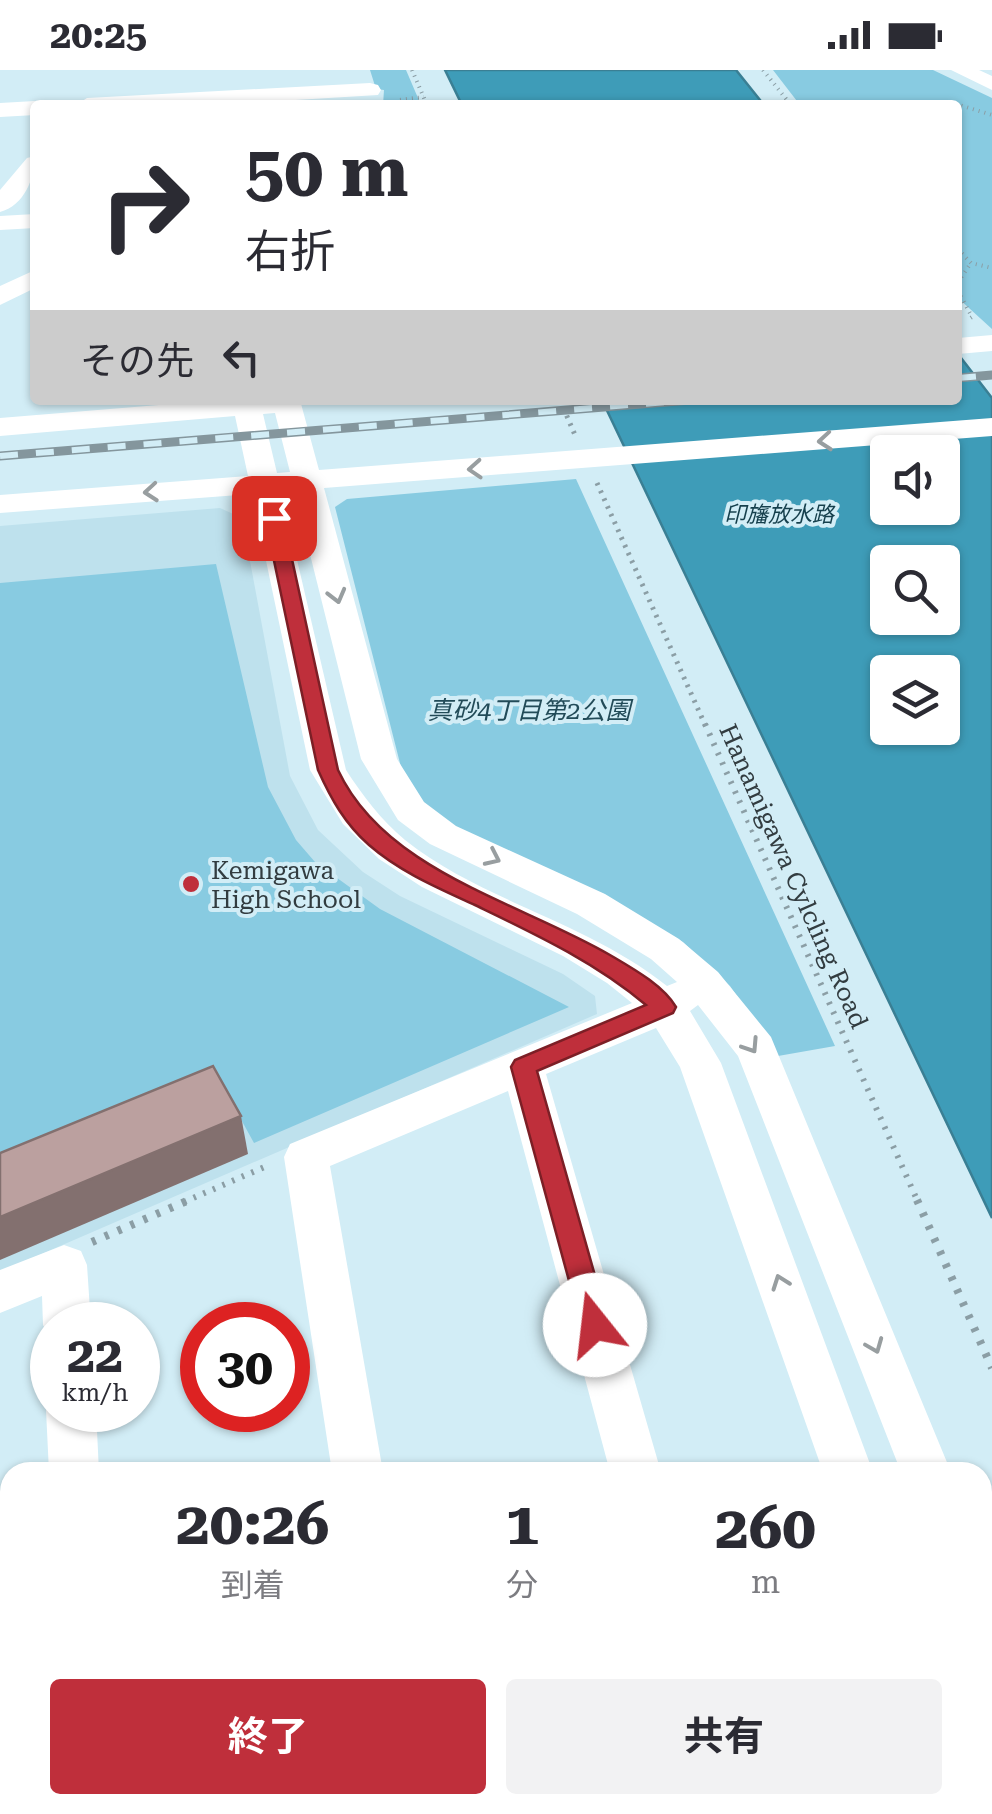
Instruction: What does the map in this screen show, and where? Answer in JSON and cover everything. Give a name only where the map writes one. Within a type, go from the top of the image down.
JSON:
[{"type":"street","points":[[244,70],[252,100]]},
{"type":"street","points":[[962,70],[992,84]]},
{"type":"street","points":[[259,100],[368,88]]},
{"type":"street","points":[[0,110],[30,108]]},
{"type":"street","points":[[0,205],[30,169]]},
{"type":"street","points":[[0,223],[30,221]]},
{"type":"street","points":[[0,297],[30,281]]},
{"type":"street","points":[[962,346],[992,344]]},
{"type":"street","points":[[0,427],[243,405]]},
{"type":"street","points":[[276,405],[266,482],[328,770],[343,802],[376,839],[412,866],[559,936],[626,976],[664,1007],[700,1063],[844,1462]]},
{"type":"street","points":[[277,405],[306,480],[380,759],[411,811],[443,836],[591,904],[665,949],[704,983],[756,1049],[922,1462]]},
{"type":"street","points":[[0,504],[992,427]]},
{"type":"street","points":[[355,1462],[306,1157],[664,1007],[704,983]]},
{"type":"street","points":[[523,1067],[633,1462]]},
{"type":"street","points":[[0,1292],[64,1265],[66,1302]]},
{"type":"street","points":[[72,1432],[74,1462]]},
{"type":"path","points":[[412,70],[426,100]]},
{"type":"path","points":[[763,70],[787,100]]},
{"type":"path","points":[[399,100],[424,97]]},
{"type":"path","points":[[962,106],[992,116]]},
{"type":"path","points":[[962,254],[971,263],[992,268]]},
{"type":"path","points":[[962,276],[971,263]]},
{"type":"path","points":[[962,298],[972,317],[969,319]]},
{"type":"path","name":"Hanamigawa Cylcling Road","points":[[562,405],[580,457],[992,1368]]},
{"type":"path","points":[[64,1265],[91,1242],[278,1161],[306,1157]]},
{"type":"shaded area","name":"Kemigawa High School","points":[[220,508],[242,518],[290,776],[318,830],[363,872],[400,896],[563,974],[595,996],[597,1014],[0,1272],[0,526]]},
{"type":"green space","points":[[370,70],[406,70],[419,100],[383,100],[384,90],[376,89]]},
{"type":"green space","points":[[773,70],[933,70],[992,98],[992,329],[962,302],[962,100],[796,100]]},
{"type":"green space","name":"真砂4丁目第2公園","points":[[576,479],[835,1046],[778,1056],[730,986],[683,942],[428,813],[404,779],[335,507],[347,499]]},
{"type":"green space","name":"Kemigawa High School","points":[[216,564],[268,787],[296,840],[315,862],[380,909],[569,1007],[254,1143],[221,1083],[0,1175],[0,583]]},
{"type":"water","points":[[445,70],[736,70],[760,100],[460,100]]},
{"type":"water","name":"印旛放水路","points":[[962,359],[992,398],[992,1218],[604,405],[962,405]]},
{"type":"building","points":[[213,1066],[241,1116],[0,1217],[0,1153]]},
{"type":"railway","points":[[962,378],[992,375]]},
{"type":"railway","points":[[0,456],[629,405]]},
{"type":"place","name":"Kemigawa High School","points":[[191,884]]},
{"type":"route","points":[[274,518],[328,770],[343,802],[376,839],[412,866],[559,936],[626,976],[664,1007],[523,1067],[595,1325]]}]
